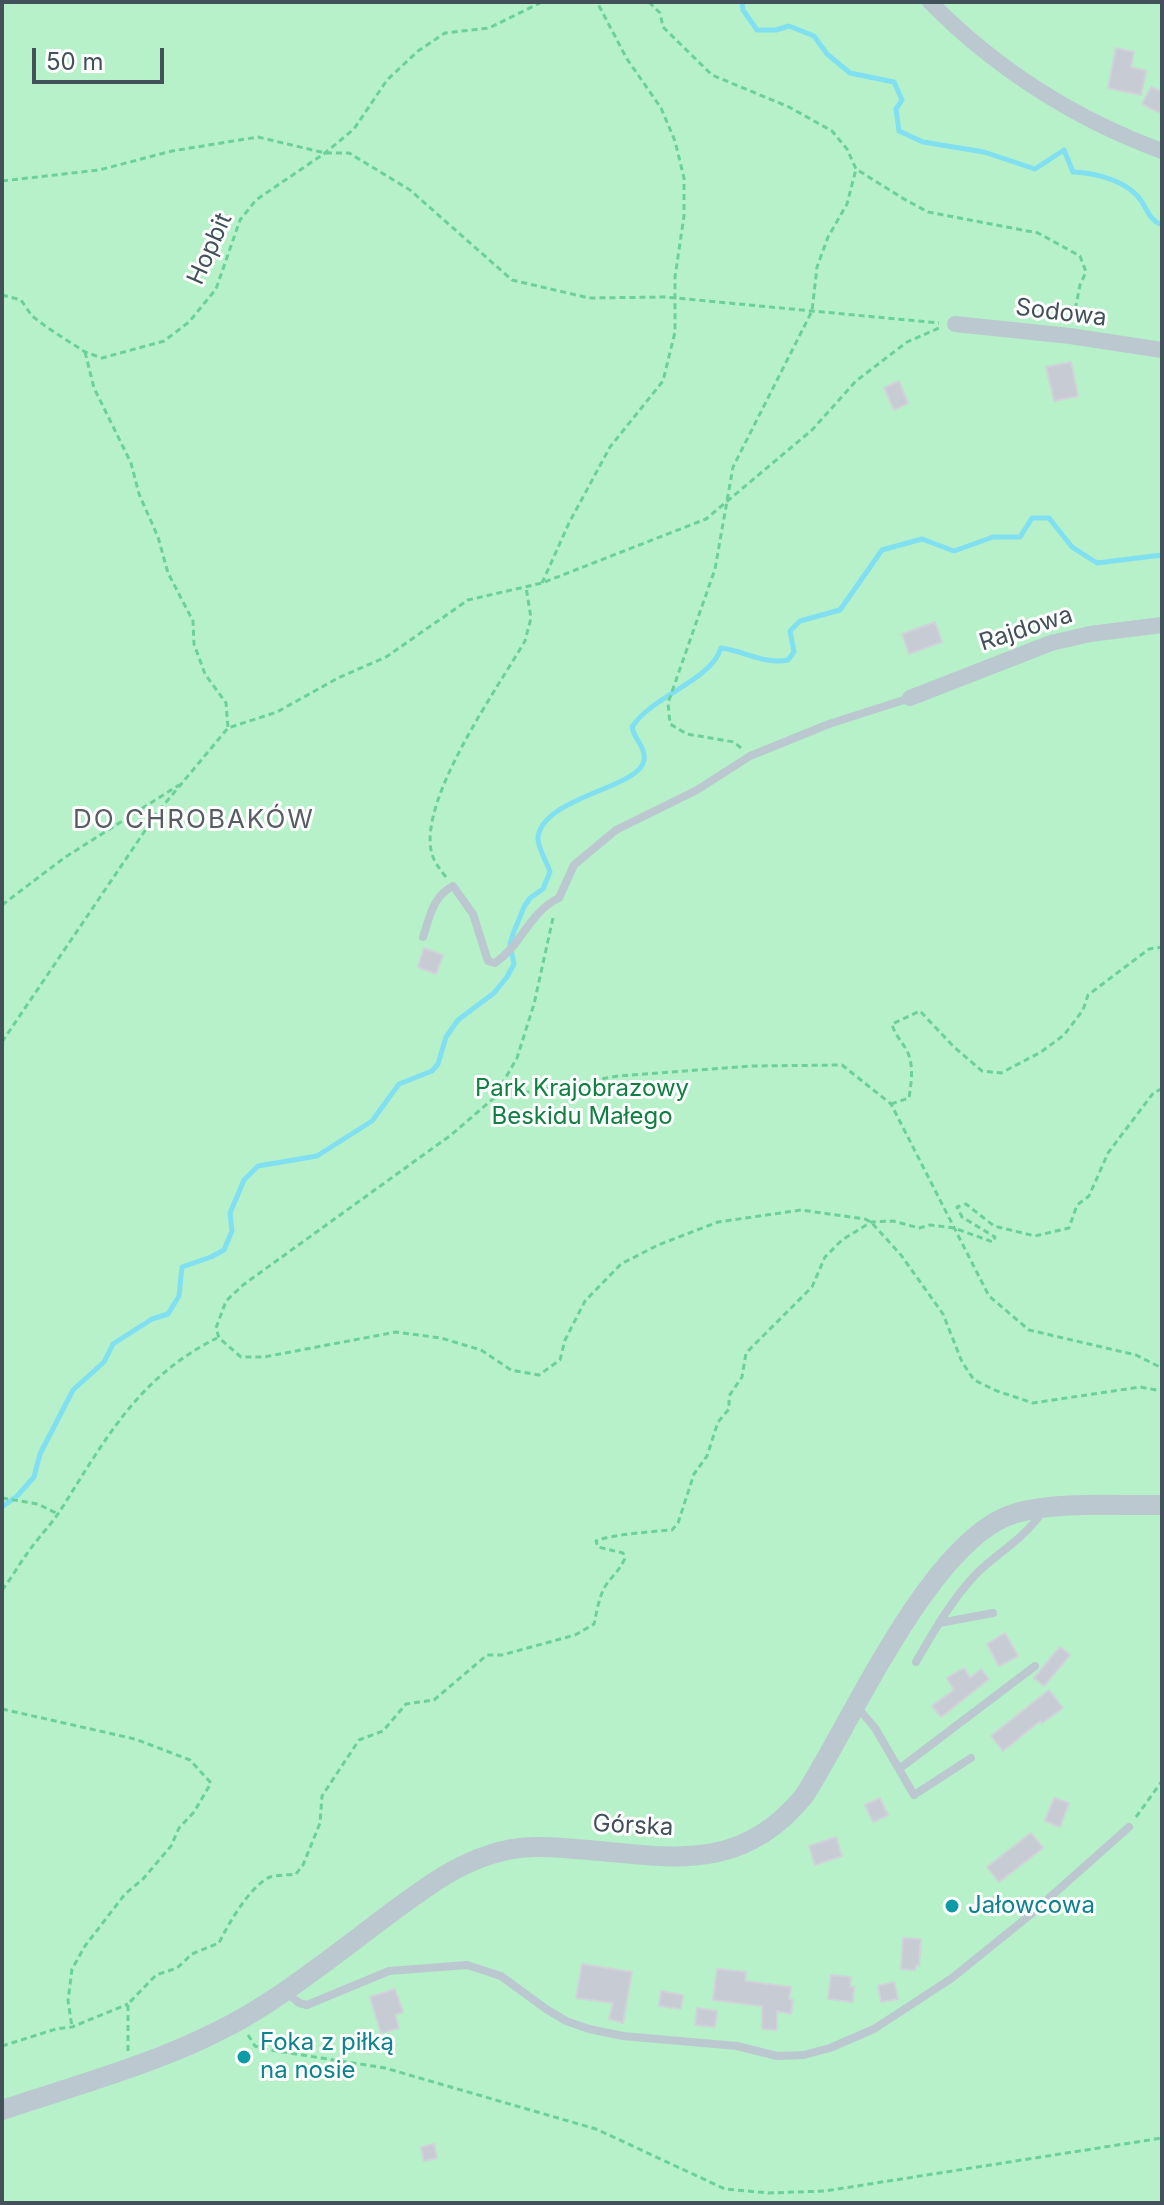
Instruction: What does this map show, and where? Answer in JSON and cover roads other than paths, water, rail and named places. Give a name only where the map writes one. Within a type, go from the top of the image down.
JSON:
[{"type":"street","points":[[930,2],[986,54],[1026,82],[1089,117],[1162,151]]},
{"type":"street","name":"Sodowa","points":[[955,324],[1070,336],[1162,350]]},
{"type":"street","name":"Rajdowa","points":[[910,698],[1051,643],[1090,634],[1162,625]]},
{"type":"street","name":"Górska","points":[[2,2110],[125,2070],[240,2020],[447,1874],[493,1853],[546,1847],[695,1855],[729,1850],[756,1840],[781,1821],[804,1796],[929,1586],[968,1541],[995,1522],[1018,1513],[1045,1508],[1162,1505]]},
{"type":"lane","points":[[423,937],[434,902],[443,891],[453,886],[473,914],[488,961],[495,963],[521,938],[534,916],[559,898],[574,865],[616,830],[697,790],[750,756],[829,724],[910,698]]},
{"type":"lane","points":[[916,1662],[939,1623],[975,1576],[1027,1530],[1045,1508]]},
{"type":"lane","points":[[939,1623],[993,1613]]},
{"type":"lane","points":[[899,1769],[1035,1666]]},
{"type":"lane","points":[[856,1707],[867,1716],[914,1795],[971,1758]]},
{"type":"lane","points":[[285,1991],[299,2003],[307,2005],[389,1971],[467,1965],[501,1976],[546,2009],[566,2021],[589,2029],[623,2036],[737,2046],[777,2056],[804,2055],[830,2048],[874,2029],[952,1978],[1030,1915],[1129,1827]]},
{"type":"waterway","points":[[742,2],[743,10],[757,30],[789,26],[814,36],[827,54],[850,73],[894,82],[902,100],[896,109],[899,131],[923,142],[984,152],[1035,169],[1064,150],[1073,172],[1102,176],[1121,184],[1136,195],[1152,218],[1162,225]]},
{"type":"waterway","points":[[2,1507],[34,1477],[40,1454],[73,1390],[104,1362],[113,1344],[152,1319],[168,1314],[179,1296],[182,1267],[224,1250],[232,1231],[230,1213],[244,1180],[258,1166],[317,1156],[372,1121],[399,1084],[432,1071],[438,1064],[446,1037],[458,1020],[494,993],[514,964],[510,944],[513,934],[524,907],[530,898],[543,889],[550,872],[538,841],[544,823],[573,802],[639,770],[644,755],[632,727],[654,706],[706,670],[721,648],[763,659],[788,660],[794,652],[790,631],[800,621],[840,610],[882,550],[922,539],[954,551],[993,537],[1020,537],[1032,518],[1049,518],[1072,547],[1097,563],[1162,555]]},
{"type":"place","name":"Jałowcowa","points":[[952,1906]]},
{"type":"place","name":"Foka z piłką na nosie","points":[[244,2057]]},
{"type":"district","name":"DO CHROBAKÓW","points":[[194,820]]},
{"type":"park label","name":"Park Krajobrazowy Beskidu Małego","points":[[582,1103]]}]
